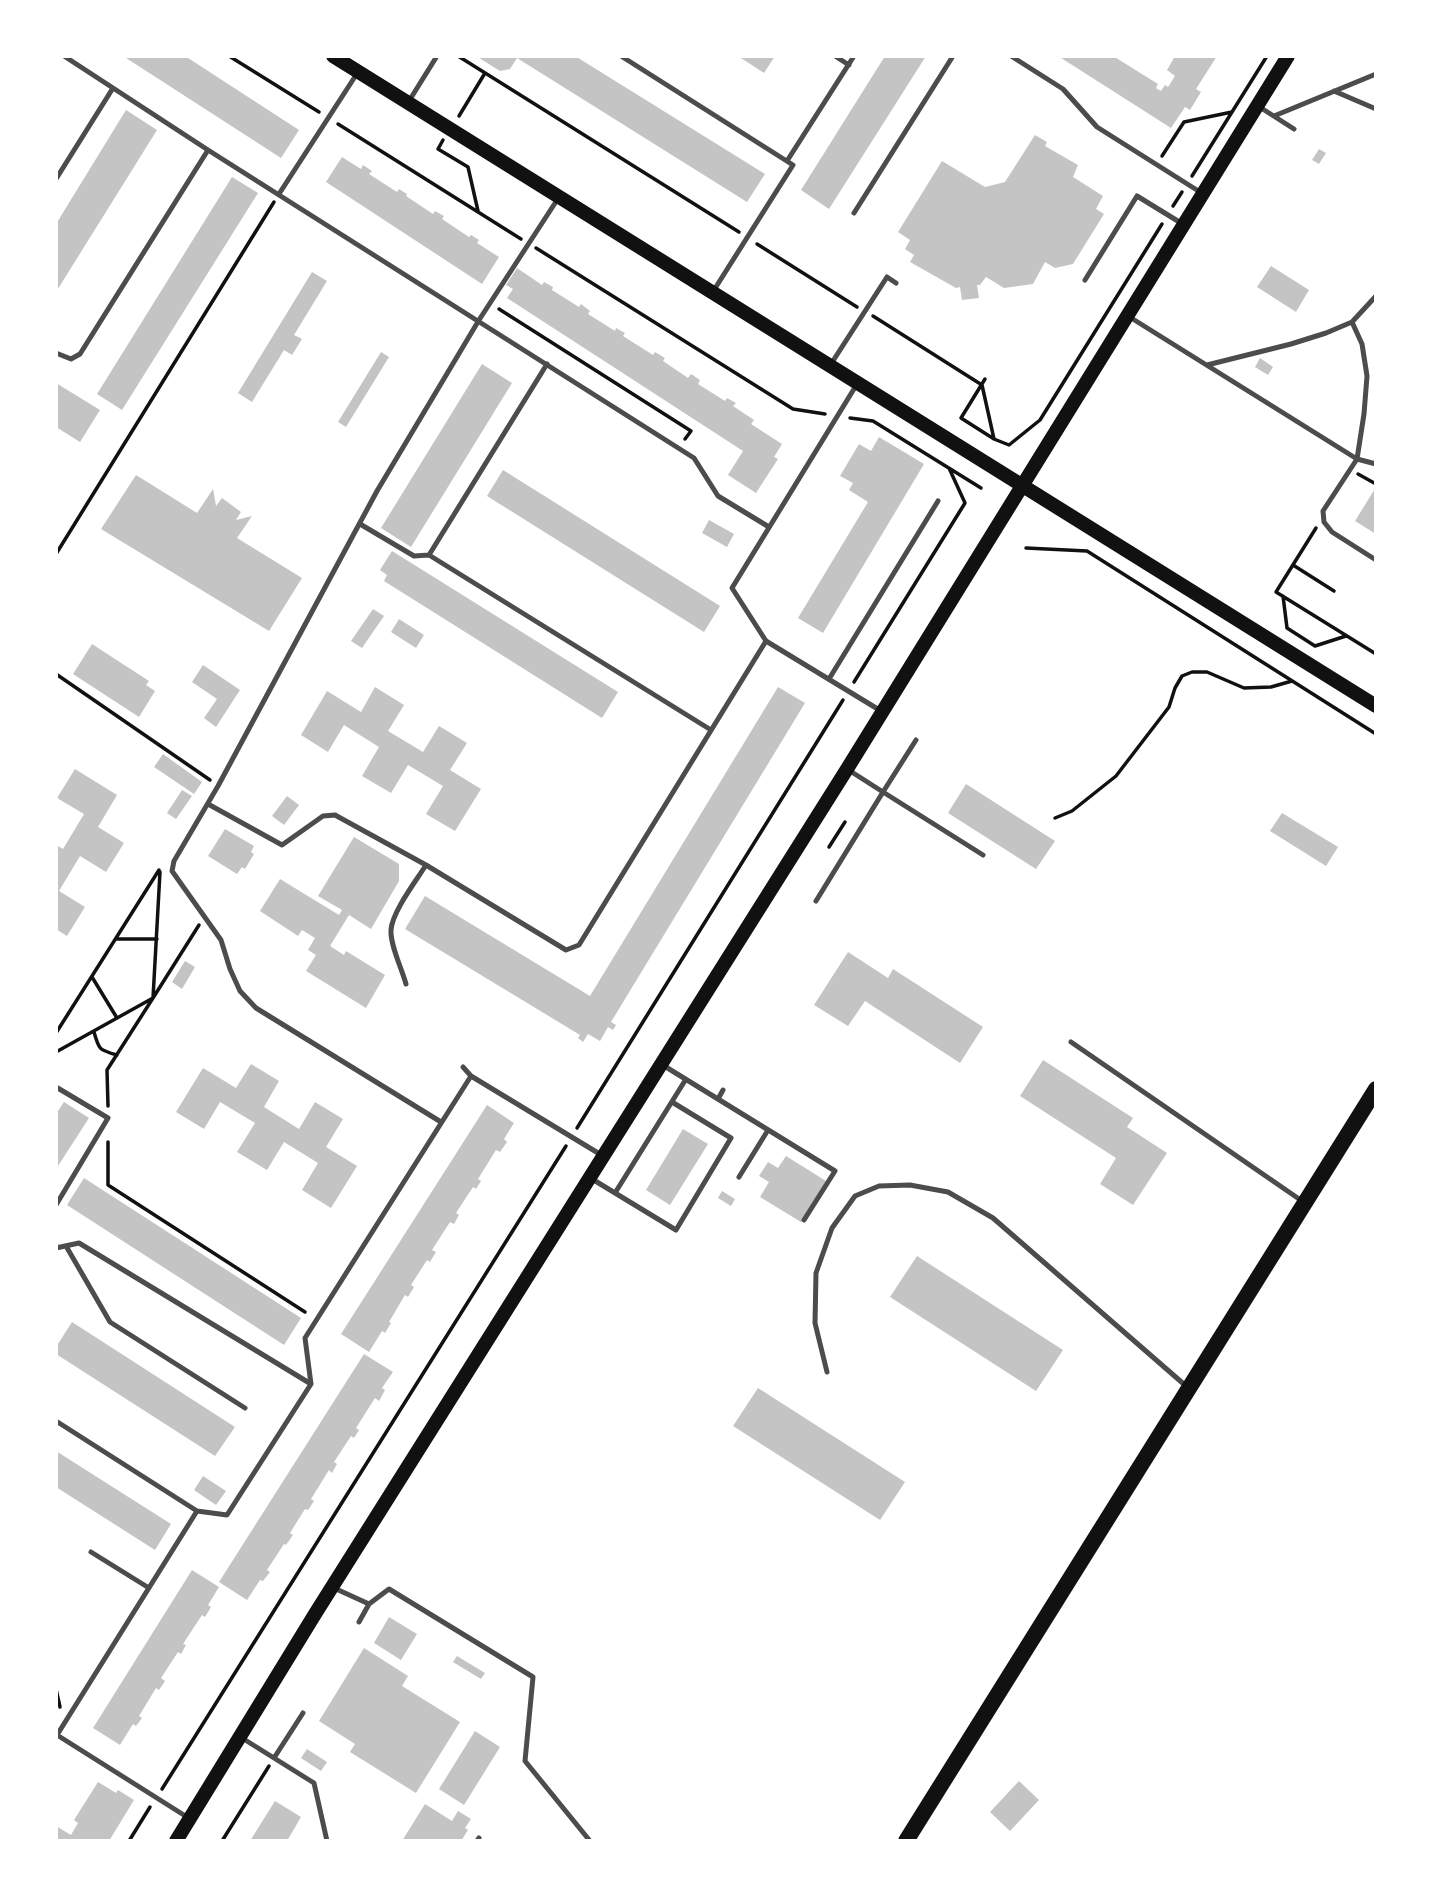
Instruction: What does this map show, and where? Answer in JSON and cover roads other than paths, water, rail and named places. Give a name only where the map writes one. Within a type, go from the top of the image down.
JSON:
[{"type":"main road","points":[[333,56],[1376,706]]},
{"type":"main road","points":[[176,1841],[883,712],[1288,56]]},
{"type":"main road","points":[[906,1841],[1376,1088]]},
{"type":"lane","points":[[64,56],[694,458],[719,496],[769,527]]},
{"type":"lane","points":[[408,103],[437,56]]},
{"type":"lane","points":[[621,56],[793,165],[712,293]]},
{"type":"lane","points":[[835,56],[849,65]]},
{"type":"lane","points":[[787,161],[854,56]]},
{"type":"lane","points":[[854,213],[953,56]]},
{"type":"lane","points":[[1011,56],[1063,89],[1097,127],[1203,194]]},
{"type":"lane","points":[[279,194],[358,72]]},
{"type":"lane","points":[[1274,116],[1376,74]]},
{"type":"lane","points":[[56,179],[113,88]]},
{"type":"lane","points":[[1334,91],[1376,109]]},
{"type":"lane","points":[[1257,106],[1294,129]]},
{"type":"lane","points":[[56,353],[71,359],[80,354],[208,150]]},
{"type":"lane","points":[[1085,280],[1137,195],[1184,225]]},
{"type":"lane","points":[[441,1122],[256,1008],[240,991],[221,940],[172,871],[174,861],[218,786],[377,491],[479,320],[559,197]]},
{"type":"lane","points":[[829,366],[887,277],[896,283]]},
{"type":"lane","points":[[1207,366],[1326,333],[1352,322],[1376,296]]},
{"type":"lane","points":[[1128,316],[1357,459],[1376,464]]},
{"type":"lane","points":[[1352,322],[1362,344],[1367,376],[1364,414],[1357,459],[1323,510],[1324,522],[1332,532],[1376,560]]},
{"type":"lane","points":[[429,555],[547,364]]},
{"type":"lane","points":[[857,383],[732,588],[765,641],[883,712]]},
{"type":"lane","points":[[829,679],[937,501]]},
{"type":"lane","points":[[360,524],[414,555],[429,555],[710,730]]},
{"type":"lane","points":[[208,804],[282,845],[323,816],[335,815],[426,865],[566,950],[579,945],[765,641]]},
{"type":"lane","points":[[816,901],[916,740]]},
{"type":"lane","points":[[847,769],[983,855]]},
{"type":"lane","points":[[406,984],[391,930],[394,917],[426,865]]},
{"type":"lane","points":[[1071,1042],[1305,1202]]},
{"type":"lane","points":[[661,1065],[835,1171],[804,1220]]},
{"type":"lane","points":[[463,1067],[471,1076],[603,1156]]},
{"type":"lane","points":[[56,1421],[197,1511],[227,1514],[311,1384],[305,1338],[471,1076]]},
{"type":"lane","points":[[615,1193],[685,1079]]},
{"type":"lane","points":[[56,1087],[107,1118],[56,1205]]},
{"type":"lane","points":[[718,1099],[723,1090]]},
{"type":"lane","points":[[589,1178],[676,1230],[731,1138],[672,1102]]},
{"type":"lane","points":[[739,1177],[768,1130]]},
{"type":"lane","points":[[827,1372],[815,1323],[816,1273],[832,1228],[855,1196],[879,1186],[910,1185],[948,1192],[993,1219],[1189,1389]]},
{"type":"lane","points":[[56,1248],[79,1243],[311,1384]]},
{"type":"lane","points":[[66,1246],[110,1322],[244,1408]]},
{"type":"lane","points":[[189,1819],[57,1735],[197,1511]]},
{"type":"lane","points":[[91,1552],[149,1588]]},
{"type":"lane","points":[[333,1587],[369,1604]]},
{"type":"lane","points":[[359,1622],[369,1604],[389,1589],[533,1677],[525,1761],[590,1841]]},
{"type":"lane","points":[[274,1758],[303,1713]]},
{"type":"lane","points":[[239,1737],[314,1783],[327,1841]]}]
